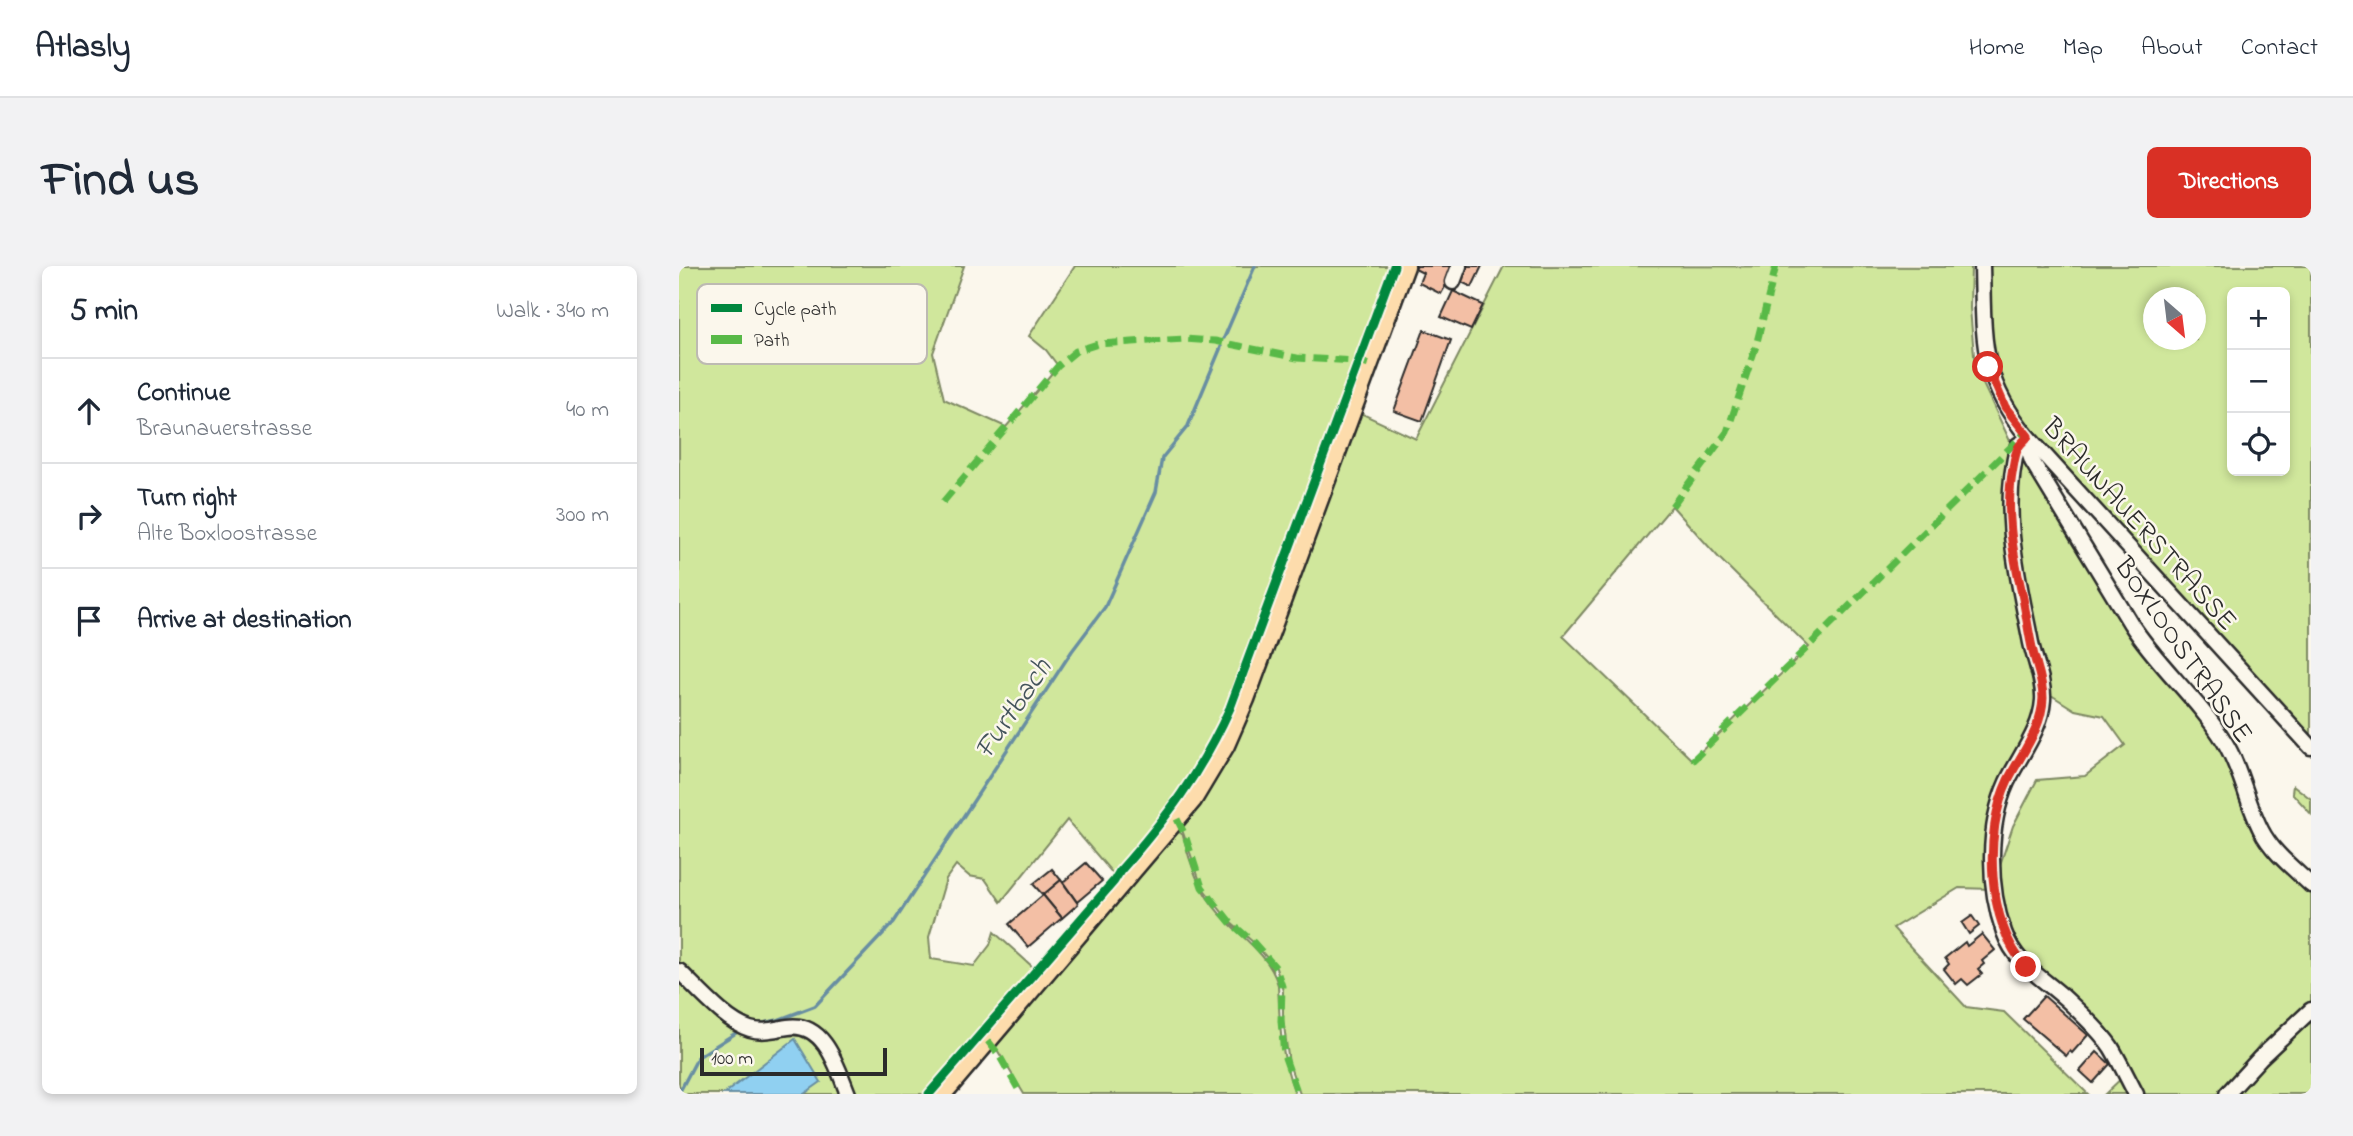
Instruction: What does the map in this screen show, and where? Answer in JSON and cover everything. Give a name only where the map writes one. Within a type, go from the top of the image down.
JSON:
[{"type":"main road","points":[[942,1094],[1177,819],[1217,760],[1245,699],[1405,266]]},
{"type":"street","points":[[1453,282],[1459,266]]},
{"type":"street","name":"BRAUNAUERSTRASSE","points":[[1982,266],[1984,347],[1991,375],[2005,407],[2026,439],[2311,747]]},
{"type":"street","points":[[2026,439],[2018,445],[2011,479],[2010,528],[2033,651],[2042,682],[2042,705],[2035,729],[2008,781],[1999,806],[1993,852],[1995,889],[2001,922],[2012,950],[2026,967],[2066,999],[2110,1045],[2136,1094]]},
{"type":"street","name":"BOXLOOSTRASSE","points":[[2026,439],[2032,461],[2130,624],[2146,647],[2214,726],[2228,748],[2265,838],[2311,885]]},
{"type":"street","points":[[679,971],[729,1017],[747,1028],[768,1031],[797,1027],[814,1033],[831,1055],[848,1094]]},
{"type":"street","points":[[2227,1094],[2260,1058],[2311,1010]]},
{"type":"green space","points":[[679,266],[964,266],[933,353],[944,399],[1006,427],[1058,366],[1046,350],[1029,336],[1075,266],[1394,266],[1230,708],[1210,751],[1171,810],[1114,875],[1067,820],[1001,902],[985,879],[969,876],[956,865],[946,879],[929,937],[931,959],[974,966],[990,945],[994,932],[1035,969],[1027,981],[929,1094],[679,1094]]},
{"type":"green space","points":[[1504,266],[1971,267],[1970,308],[1975,367],[2010,441],[2008,474],[2041,701],[2001,790],[1992,889],[1959,888],[1893,928],[1966,1007],[2004,1012],[2088,1094],[1300,1094],[1289,1064],[1283,1018],[1283,991],[1276,968],[1254,943],[1230,922],[1202,887],[1180,824],[1193,810],[1352,409],[1416,439]],"holes":[[[1672,506],[1720,559],[1809,647],[1692,760],[1563,636]]]},
{"type":"green space","points":[[1987,266],[2311,266],[2311,737],[2016,412],[1995,370],[1990,342]]},
{"type":"green space","points":[[2021,452],[2225,748],[2254,827],[2311,892],[2311,1094],[2235,1094],[2262,1050],[2260,1044],[2224,1094],[2105,1094],[2128,1072],[2015,950],[2007,930],[1997,874],[2013,826],[2037,780],[2085,776],[2125,745],[2104,716],[2075,710],[2043,690],[2013,541]]},
{"type":"green space","points":[[2293,785],[2311,799],[2311,814],[2292,793]]},
{"type":"green space","points":[[1179,832],[1183,835],[1192,867],[1206,896],[1261,955],[1274,974],[1278,985],[1284,1053],[1295,1094],[1024,1094],[993,1043],[1173,834]]},
{"type":"water","points":[[795,1039],[821,1082],[804,1094],[724,1094]]},
{"type":"building","points":[[1417,266],[1457,266],[1441,294],[1419,283],[1423,273],[1415,269]]},
{"type":"building","points":[[1466,266],[1482,266],[1472,287],[1459,281]]},
{"type":"building","points":[[1453,291],[1483,305],[1471,330],[1441,317]]},
{"type":"building","points":[[1424,330],[1451,340],[1422,421],[1394,411]]},
{"type":"building","points":[[1086,863],[1102,881],[1077,902],[1063,882]]},
{"type":"building","points":[[1052,869],[1061,880],[1043,895],[1033,884]]},
{"type":"building","points":[[1061,880],[1078,904],[1062,918],[1043,895]]},
{"type":"building","points":[[1043,895],[1062,918],[1028,947],[1009,924]]},
{"type":"building","points":[[1972,916],[1979,926],[1969,934],[1962,923]]},
{"type":"building","points":[[1982,934],[1995,950],[1982,961],[1984,964],[1978,969],[1982,974],[1968,985],[1962,979],[1956,984],[1944,969],[1949,964],[1945,958],[1965,942],[1967,946]]},
{"type":"building","points":[[2044,996],[2088,1035],[2066,1056],[2023,1019]]},
{"type":"building","points":[[2097,1052],[2110,1064],[2093,1083],[2080,1071]]},
{"type":"waterway","name":"Furtbach","points":[[1224,338],[1255,266]]},
{"type":"waterway","name":"Furtbach","points":[[758,1024],[778,1020],[815,1006],[894,922],[1072,651],[1105,607],[1156,492],[1162,458],[1188,426],[1221,347]]},
{"type":"waterway","name":"Furtbach","points":[[679,1093],[698,1057],[739,1031]]},
{"type":"marked path","points":[[1672,506],[1727,432],[1756,346],[1776,266]]},
{"type":"marked path","points":[[943,502],[1058,366],[1076,351],[1098,344],[1184,339],[1215,341],[1297,358],[1359,361],[1369,364]]},
{"type":"marked path","points":[[1692,761],[2025,433]]},
{"type":"marked path","points":[[1177,819],[1202,887],[1230,922],[1254,943],[1276,968],[1282,986],[1284,1055],[1298,1094]]},
{"type":"marked path","points":[[988,1041],[1021,1094]]},
{"type":"cycle path","points":[[929,1094],[1114,881],[1153,833],[1207,753],[1230,708],[1394,266]]},
{"type":"route","points":[[1988,367],[2005,407],[2028,436],[2018,445],[2015,456],[2009,512],[2015,564],[2042,682],[2042,705],[2035,729],[2003,792],[1996,821],[1993,852],[1995,889],[2004,933],[2012,950],[2026,967]]}]
